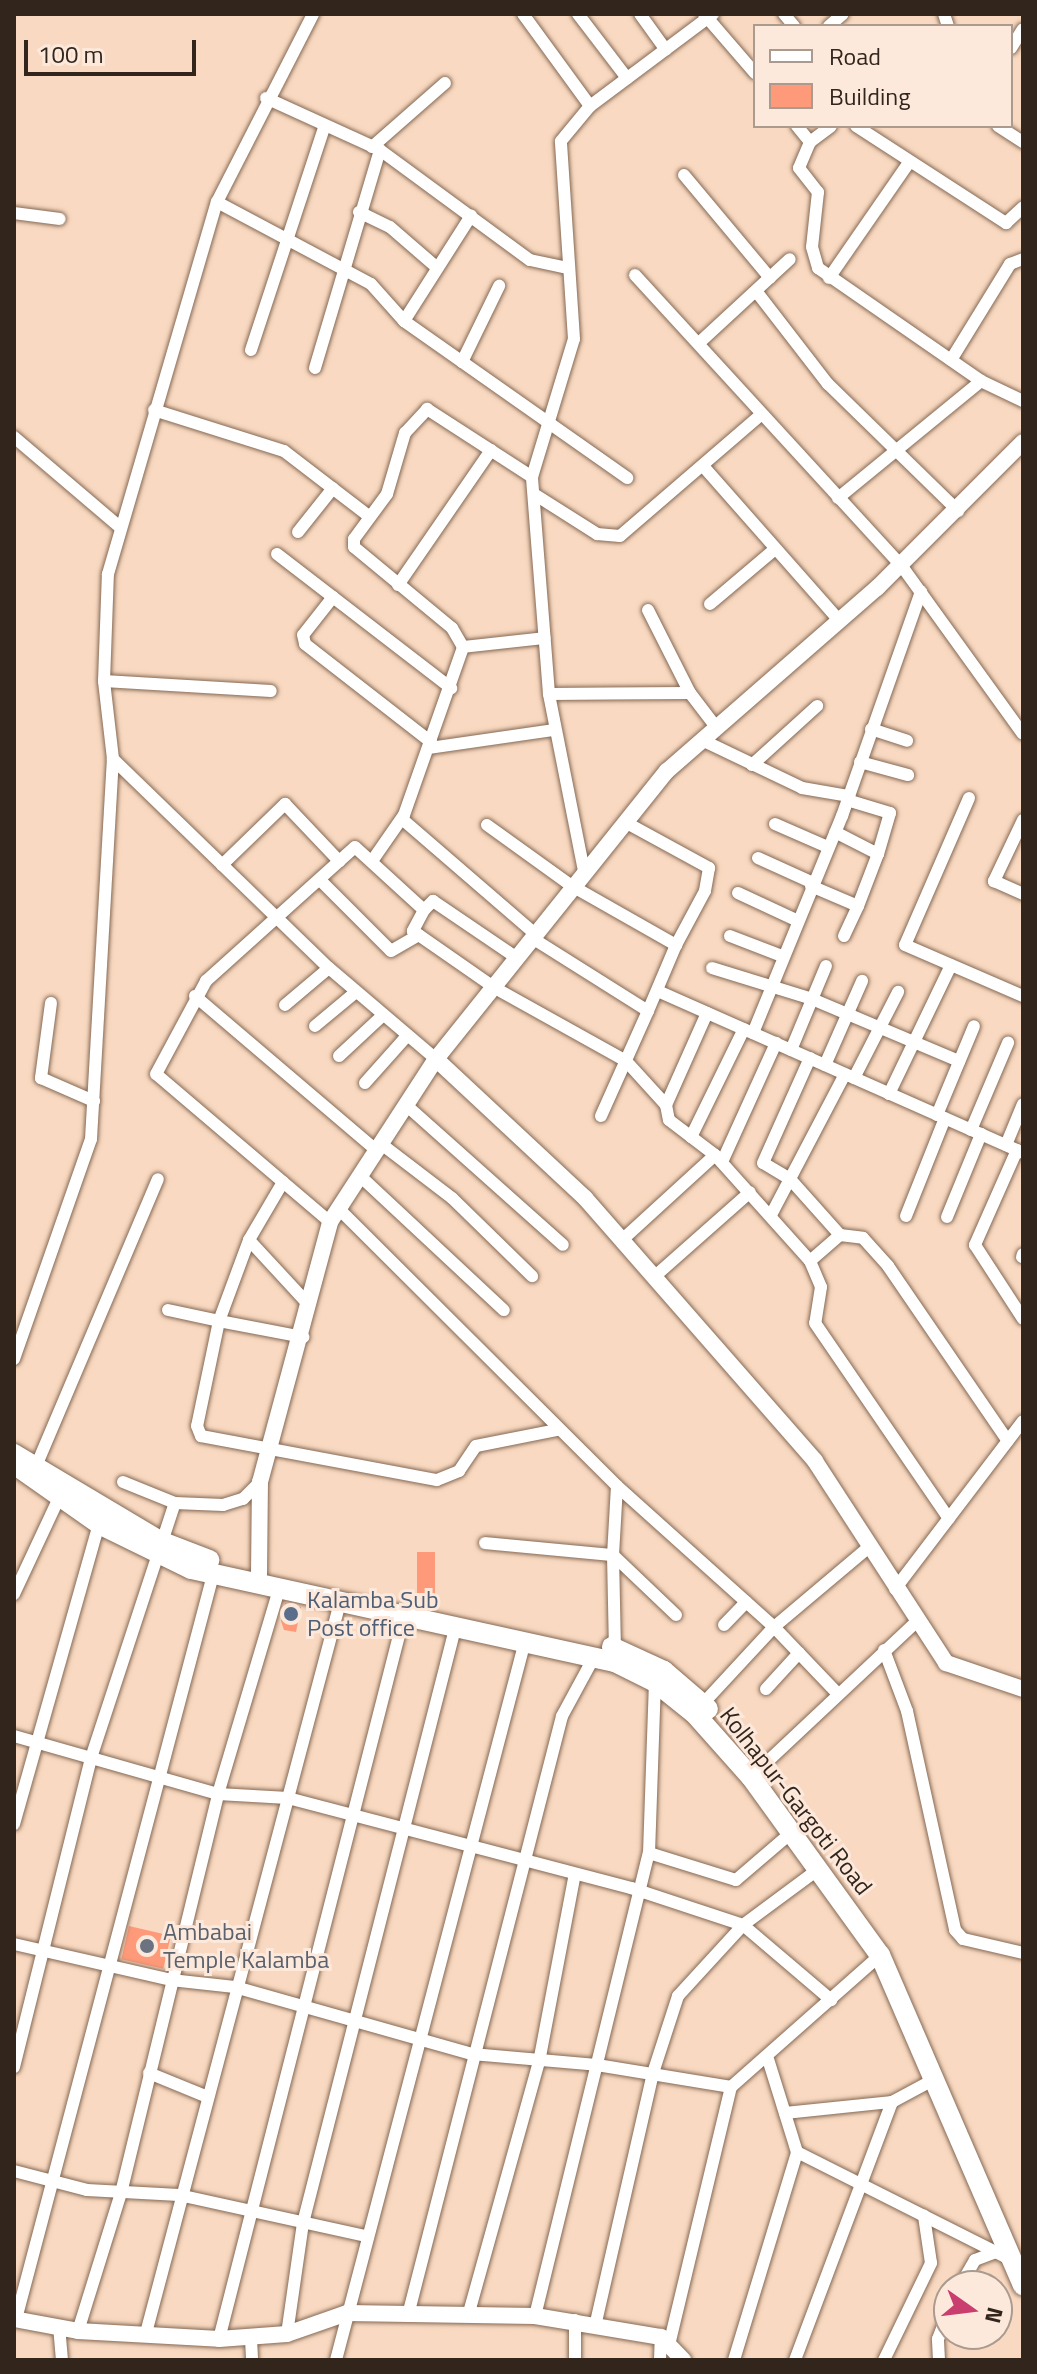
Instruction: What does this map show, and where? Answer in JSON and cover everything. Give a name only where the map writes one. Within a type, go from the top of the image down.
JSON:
[{"type":"main road","points":[[14,1454],[34,1471],[158,1548],[259,1575],[615,1655],[664,1671],[755,1773],[883,1940],[1016,2267]]},
{"type":"main road","name":"Kolhapur-Gargoti Road","points":[[14,1464],[34,1471],[59,1498],[99,1524],[213,1575],[278,1593],[403,1620],[525,1641],[594,1657],[615,1655],[699,1709]]},
{"type":"main road","name":"Kolhapur-Gargoti Road","points":[[755,1773],[792,1832],[880,1955],[1016,2267]]},
{"type":"street","points":[[14,1359],[91,1139],[113,759],[104,681],[108,574],[217,202],[266,98],[313,14]]},
{"type":"street","points":[[523,14],[590,106]]},
{"type":"street","points":[[578,14],[627,78]]},
{"type":"street","points":[[640,14],[666,50]]},
{"type":"street","points":[[584,871],[549,694],[532,477],[545,425],[574,339],[561,141],[590,106],[708,15],[753,71]]},
{"type":"street","points":[[315,368],[376,149],[445,83]]},
{"type":"street","points":[[266,98],[324,128],[376,149],[530,260],[568,268]]},
{"type":"street","points":[[251,350],[324,128]]},
{"type":"street","points":[[799,128],[810,142]]},
{"type":"street","points":[[828,128],[810,142],[798,162],[818,192],[814,257],[829,278],[981,381],[1023,401]]},
{"type":"street","points":[[859,128],[908,164],[1006,223],[1023,207]]},
{"type":"street","points":[[1001,128],[1023,142]]},
{"type":"street","points":[[829,278],[908,164]]},
{"type":"street","points":[[684,175],[770,278]]},
{"type":"street","points":[[217,202],[381,291],[404,321],[545,425],[627,478]]},
{"type":"street","points":[[359,212],[390,227],[435,266]]},
{"type":"street","points":[[14,213],[60,219]]},
{"type":"street","points":[[404,321],[435,266],[471,216]]},
{"type":"street","points":[[700,342],[790,259]]},
{"type":"street","points":[[951,360],[1010,264],[1023,259]]},
{"type":"street","points":[[635,275],[700,342],[901,565],[1023,734]]},
{"type":"street","points":[[462,362],[499,286]]},
{"type":"street","points":[[756,291],[828,384],[899,448],[958,511]]},
{"type":"street","points":[[838,498],[981,381]]},
{"type":"street","points":[[372,861],[402,819],[463,647],[452,628],[354,547],[387,494],[405,433],[427,409],[532,477]]},
{"type":"street","points":[[154,410],[284,451],[370,517]]},
{"type":"street","points":[[534,494],[597,534],[620,536],[762,414]]},
{"type":"street","points":[[14,437],[121,528]]},
{"type":"street","points":[[259,1575],[260,1482],[303,1337],[308,1304],[334,1215],[436,1059],[495,988],[584,871],[702,740],[901,565],[958,511],[1023,442]]},
{"type":"street","points":[[398,585],[491,450]]},
{"type":"street","points":[[703,466],[839,620]]},
{"type":"street","points":[[298,532],[333,488]]},
{"type":"street","points":[[710,604],[775,549]]},
{"type":"street","points":[[277,554],[451,688]]},
{"type":"street","points":[[691,1137],[770,988],[848,798],[921,592]]},
{"type":"street","points":[[333,597],[303,635],[305,644],[430,745],[554,730]]},
{"type":"street","points":[[648,610],[690,693],[716,727]]},
{"type":"street","points":[[463,647],[545,638]]},
{"type":"street","points":[[104,681],[271,691]]},
{"type":"street","points":[[549,694],[690,693]]},
{"type":"street","points":[[752,765],[817,706]]},
{"type":"street","points":[[871,729],[907,741]]},
{"type":"street","points":[[702,740],[802,788],[848,798],[890,813],[878,854],[844,936]]},
{"type":"street","points":[[113,759],[329,968],[406,1037],[436,1059],[622,1240],[815,1461],[916,1622],[946,1663],[1023,1689]]},
{"type":"street","points":[[860,762],[908,775]]},
{"type":"street","points":[[969,798],[905,945],[1023,996]]},
{"type":"street","points":[[222,865],[285,804],[339,861]]},
{"type":"street","points":[[402,819],[533,936],[648,1011]]},
{"type":"street","points":[[1023,820],[994,881],[1023,894]]},
{"type":"street","points":[[601,1116],[648,1011],[660,992],[676,945],[705,891],[709,868],[625,822]]},
{"type":"street","points":[[775,824],[828,847]]},
{"type":"street","points":[[487,825],[572,886],[676,945]]},
{"type":"street","points":[[835,832],[878,854]]},
{"type":"street","points":[[424,910],[355,847],[195,996],[156,1074],[283,1182],[334,1215],[557,1430],[774,1627],[838,1694]]},
{"type":"street","points":[[758,858],[858,906]]},
{"type":"street","points":[[320,880],[391,951],[419,935]]},
{"type":"street","points":[[738,893],[796,920]]},
{"type":"street","points":[[517,958],[433,901],[424,910],[413,931],[495,988],[626,1061],[666,1105],[669,1120],[718,1159],[771,1215],[810,1261],[821,1287],[815,1323],[949,1519]]},
{"type":"street","points":[[730,936],[782,956]]},
{"type":"street","points":[[889,1094],[917,1042],[951,965]]},
{"type":"street","points":[[791,1050],[826,966]]},
{"type":"street","points":[[285,1005],[329,968]]},
{"type":"street","points":[[712,968],[812,999],[959,1061]]},
{"type":"street","points":[[825,1065],[844,1013],[862,981]]},
{"type":"street","points":[[315,1026],[356,992]]},
{"type":"street","points":[[660,992],[1015,1149]]},
{"type":"street","points":[[771,1215],[898,992]]},
{"type":"street","points":[[195,996],[378,1147],[452,1198],[532,1276]]},
{"type":"street","points":[[51,1003],[41,1078],[94,1101]]},
{"type":"street","points":[[666,1105],[707,1013]]},
{"type":"street","points":[[339,1056],[382,1016]]},
{"type":"street","points":[[906,1216],[974,1026]]},
{"type":"street","points":[[365,1083],[406,1037]]},
{"type":"street","points":[[622,1240],[718,1159],[776,1043]]},
{"type":"street","points":[[947,1217],[1008,1043]]},
{"type":"street","points":[[810,1058],[763,1163],[790,1179],[840,1235],[863,1238],[888,1266],[1008,1441]]},
{"type":"street","points":[[1023,1104],[1015,1149],[975,1245],[1023,1319]]},
{"type":"street","points":[[406,1105],[563,1245]]},
{"type":"street","points":[[359,1175],[504,1310]]},
{"type":"street","points":[[34,1471],[158,1179]]},
{"type":"street","points":[[283,1182],[249,1240],[219,1321],[197,1433],[269,1450],[437,1480],[459,1471],[476,1446],[557,1430]]},
{"type":"street","points":[[654,1277],[750,1192]]},
{"type":"street","points":[[810,1261],[840,1235]]},
{"type":"street","points":[[249,1240],[308,1304]]},
{"type":"street","points":[[168,1310],[303,1337]]},
{"type":"street","points":[[895,1589],[1023,1422]]},
{"type":"street","points":[[123,1482],[175,1503],[223,1505],[243,1499],[260,1482]]},
{"type":"street","points":[[615,1655],[613,1555],[617,1486]]},
{"type":"street","points":[[14,1594],[59,1498]]},
{"type":"street","points":[[14,2067],[91,1758],[175,1503]]},
{"type":"street","points":[[14,1824],[34,1742],[99,1524]]},
{"type":"street","points":[[485,1543],[613,1555],[676,1615]]},
{"type":"street","points":[[699,1709],[774,1627],[869,1547]]},
{"type":"street","points":[[213,1575],[15,2319],[78,2331],[251,2339],[287,2334],[347,2313],[535,2316],[596,2322],[663,2347],[683,2360]]},
{"type":"street","points":[[78,2331],[121,2193],[218,1794],[278,1593]]},
{"type":"street","points":[[724,1625],[746,1602]]},
{"type":"street","points":[[146,2333],[205,2096],[339,1606]]},
{"type":"street","points":[[219,2339],[248,2210],[403,1620]]},
{"type":"street","points":[[755,1773],[916,1622]]},
{"type":"street","points":[[287,2334],[303,2223],[455,1629]]},
{"type":"street","points":[[336,2360],[468,1844],[525,1641]]},
{"type":"street","points":[[884,1650],[907,1711],[955,1930],[963,1939],[1023,1953]]},
{"type":"street","points":[[766,1689],[799,1653]]},
{"type":"street","points":[[408,2315],[472,2054],[562,1716],[594,1657]]},
{"type":"street","points":[[535,2316],[649,1853],[655,1682]]},
{"type":"street","points":[[14,1736],[218,1794],[288,1798],[350,1817],[468,1844],[640,1891],[743,1925],[831,2000]]},
{"type":"street","points":[[649,1853],[736,1880],[792,1832]]},
{"type":"street","points":[[596,2322],[653,2073],[678,1996],[743,1925],[820,1868]]},
{"type":"street","points":[[468,2316],[539,2062],[575,1874]]},
{"type":"street","points":[[14,1944],[171,1980],[235,1987],[300,2009],[472,2054],[597,2065],[731,2087]]},
{"type":"street","points":[[663,2347],[731,2087],[768,2059],[880,1955]]},
{"type":"street","points":[[734,2360],[797,2152],[768,2059]]},
{"type":"street","points":[[149,2073],[205,2096]]},
{"type":"street","points":[[785,2113],[892,2102],[933,2080]]},
{"type":"street","points":[[795,2360],[892,2102]]},
{"type":"street","points":[[797,2152],[862,2183],[1016,2267]]},
{"type":"street","points":[[14,2171],[121,2193],[179,2195],[366,2236]]},
{"type":"street","points":[[884,2360],[931,2263],[924,2216]]},
{"type":"street","points":[[969,2270],[975,2260],[1016,2267]]},
{"type":"street","points":[[575,2320],[575,2360]]},
{"type":"street","points":[[59,2326],[62,2360]]},
{"type":"street","points":[[251,2339],[252,2360]]},
{"type":"building","points":[[417,1552],[435,1552],[435,1594],[417,1594]]},
{"type":"building","name":"Kalamba Sub Post office","points":[[285,1603],[301,1607],[296,1632],[284,1630],[281,1621]]},
{"type":"building","name":"Ambabai Temple Kalamba","points":[[129,1926],[171,1936],[163,1969],[121,1959]]},
{"type":"place","name":"Kalamba Sub Post office","points":[[291,1614]]},
{"type":"place","name":"Ambabai Temple Kalamba","points":[[147,1946]]}]
